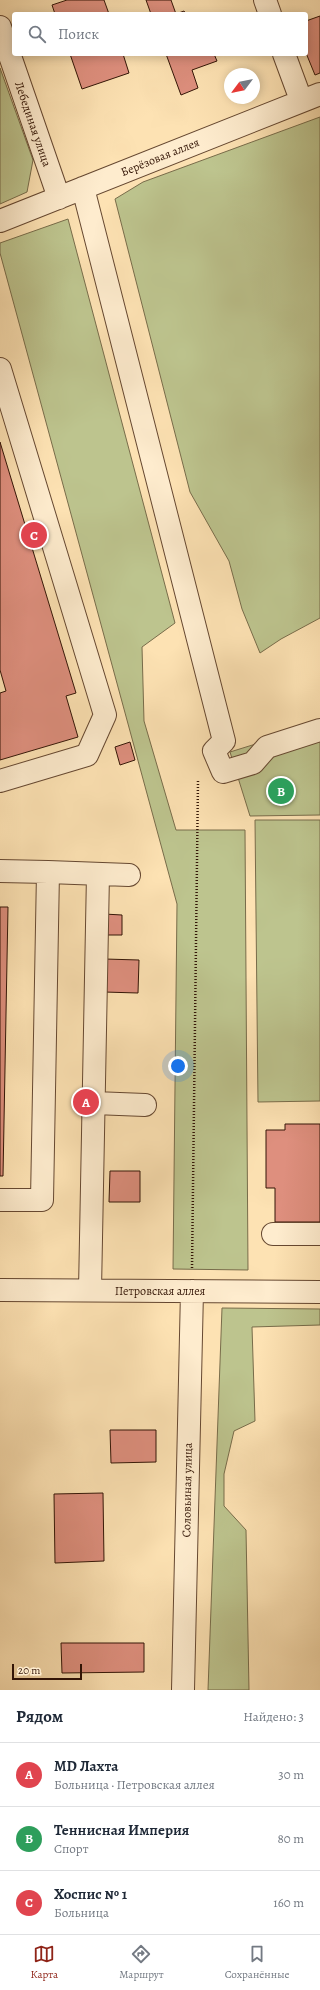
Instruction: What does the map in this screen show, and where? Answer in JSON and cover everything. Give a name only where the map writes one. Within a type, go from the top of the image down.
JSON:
[{"type":"street","points":[[265,0],[269,12]]},
{"type":"street","name":"Лебединая улица","points":[[0,27],[59,198]]},
{"type":"street","points":[[285,56],[310,97]]},
{"type":"street","name":"Берёзовая аллея","points":[[0,221],[310,97]]},
{"type":"street","points":[[83,188],[224,741],[214,751],[223,772],[253,762],[267,747],[320,730]]},
{"type":"street","points":[[0,369],[105,715],[87,755],[0,781]]},
{"type":"street","points":[[0,871],[129,875]]},
{"type":"street","points":[[0,1200],[42,1200],[48,872]]},
{"type":"street","points":[[90,1290],[98,874]]},
{"type":"street","points":[[94,1103],[145,1105]]},
{"type":"street","points":[[273,1234],[320,1234]]},
{"type":"street","name":"Петровская аллея","points":[[0,1290],[320,1292]]},
{"type":"street","name":"Соловьиная улица","points":[[183,1690],[192,1291]]},
{"type":"path","points":[[192,1291],[198,780]]},
{"type":"green space","points":[[0,68],[33,160],[27,192],[0,204]]},
{"type":"green space","points":[[320,117],[320,618],[281,639],[260,653],[242,609],[229,561],[190,492],[115,199],[143,182]]},
{"type":"green space","points":[[68,219],[175,623],[142,647],[144,721],[176,830],[245,830],[248,1270],[173,1269],[177,904],[0,253],[0,243]]},
{"type":"green space","points":[[320,724],[320,815],[250,816],[230,752]]},
{"type":"green space","points":[[255,820],[320,820],[320,1101],[258,1102]]},
{"type":"green space","points":[[222,1308],[320,1309],[320,1325],[252,1327],[255,1421],[234,1431],[224,1474],[224,1506],[246,1530],[249,1690],[208,1690]]},
{"type":"building","points":[[67,0],[104,0],[108,12],[54,12],[52,5]]},
{"type":"building","points":[[146,0],[171,0],[175,12],[150,12]]},
{"type":"building","points":[[320,16],[320,73],[315,75],[307,56],[308,20]]},
{"type":"building","points":[[71,56],[124,56],[129,73],[82,89]]},
{"type":"building","points":[[167,56],[215,56],[217,61],[192,70],[198,88],[181,95]]},
{"type":"building","points":[[0,442],[76,693],[66,696],[78,737],[0,760],[0,693],[6,691],[0,670]]},
{"type":"building","points":[[130,742],[135,760],[120,765],[115,747]]},
{"type":"building","points":[[0,907],[8,907],[3,1176],[0,1176]]},
{"type":"building","points":[[104,914],[122,915],[122,935],[104,935]]},
{"type":"building","points":[[105,959],[139,960],[138,993],[104,992]]},
{"type":"building","points":[[285,1124],[320,1124],[320,1222],[275,1222],[275,1188],[266,1188],[266,1130],[285,1130]]},
{"type":"building","points":[[110,1171],[140,1171],[140,1202],[109,1202]]},
{"type":"building","points":[[110,1430],[156,1430],[156,1462],[111,1463]]},
{"type":"building","points":[[103,1493],[104,1561],[55,1563],[54,1494]]},
{"type":"building","points":[[61,1643],[144,1643],[144,1672],[62,1673]]},
{"type":"place","name":"Хоспис № 1","points":[[34,535]]},
{"type":"place","name":"Теннисная Империя","points":[[281,791]]},
{"type":"place","name":"MD Лахта","points":[[86,1102]]}]
